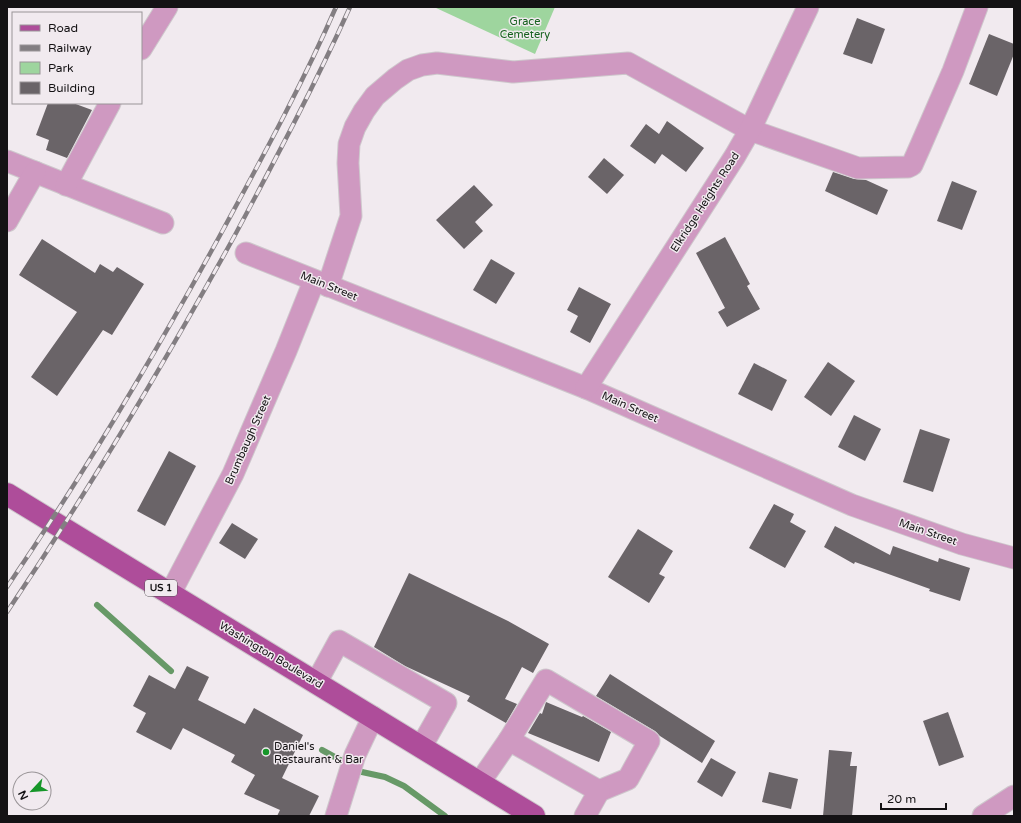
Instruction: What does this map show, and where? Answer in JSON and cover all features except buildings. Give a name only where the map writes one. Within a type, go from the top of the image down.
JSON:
[{"type":"main road","name":"Washington Boulevard","points":[[7,494],[534,816]]},
{"type":"street","points":[[142,47],[167,7]]},
{"type":"street","name":"Elkridge Heights Road","points":[[586,388],[735,156],[750,130],[808,7]]},
{"type":"street","name":"Brumbaugh Street","points":[[170,594],[233,474],[275,378],[321,283],[351,216],[348,164],[350,144],[355,126],[375,96],[394,79],[408,70],[422,65],[437,63],[513,72],[628,63],[750,130],[858,168],[903,167],[912,165],[953,71],[977,7]]},
{"type":"street","points":[[66,185],[109,104]]},
{"type":"street","points":[[7,161],[163,223]]},
{"type":"street","points":[[7,221],[35,172]]},
{"type":"street","name":"Main Street","points":[[246,253],[586,388],[852,505],[962,544],[1014,558]]},
{"type":"street","points":[[316,682],[339,641],[446,702],[421,747]]},
{"type":"street","points":[[480,782],[509,740],[546,680],[649,741],[628,779],[599,791],[585,816]]},
{"type":"street","points":[[336,816],[355,755],[373,717]]},
{"type":"street","points":[[509,740],[599,791]]},
{"type":"street","points":[[984,816],[1014,796]]},
{"type":"green space","name":"Grace Cemetery","points":[[434,7],[555,7],[535,54]]},
{"type":"waterway","points":[[97,605],[171,671]]},
{"type":"waterway","points":[[322,750],[342,761]]},
{"type":"waterway","points":[[362,772],[385,777],[404,786],[445,816]]},
{"type":"railway","points":[[7,587],[93,455],[173,320],[282,119],[336,7]]},
{"type":"railway","points":[[7,612],[67,520],[125,426],[208,283],[294,122],[350,7]]},
{"type":"place","name":"Daniel's Restaurant & Bar","points":[[266,752]]}]
